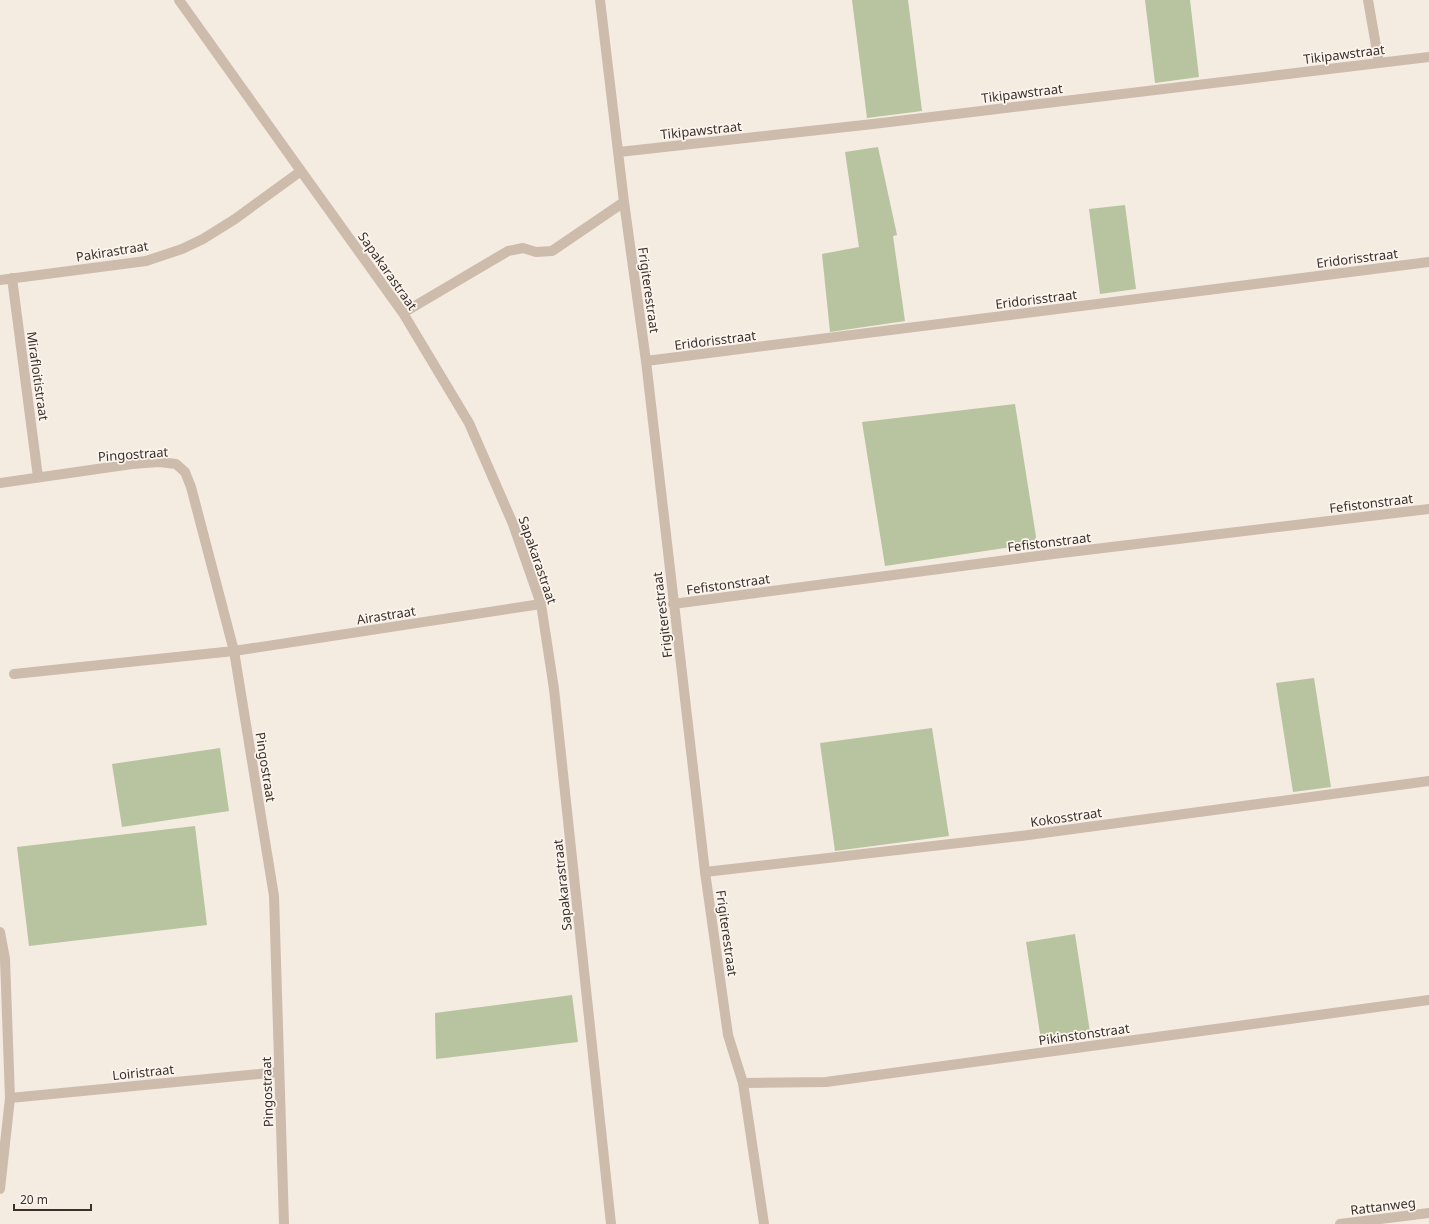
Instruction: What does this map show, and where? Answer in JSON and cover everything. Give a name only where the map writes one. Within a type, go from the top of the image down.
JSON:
[{"type":"street","name":"Sapakarastraat","points":[[179,0],[403,313],[469,423],[513,524],[541,604],[555,704],[611,1224]]},
{"type":"street","name":"Frigiterestraat","points":[[600,0],[624,202],[646,361],[705,872],[728,1035],[743,1083],[764,1224]]},
{"type":"street","points":[[1368,0],[1379,63]]},
{"type":"street","name":"Tikipawstraat","points":[[619,152],[873,124],[1429,57]]},
{"type":"street","name":"Pakirastraat","points":[[0,280],[146,261],[182,249],[203,239],[235,219],[300,171]]},
{"type":"street","points":[[403,313],[508,251],[523,248],[536,252],[552,251],[624,202]]},
{"type":"street","name":"Eridorisstraat","points":[[646,361],[1429,262]]},
{"type":"street","name":"Mirafloitistraat","points":[[12,278],[38,477]]},
{"type":"street","name":"Pingostraat","points":[[0,482],[132,464],[159,462],[176,464],[185,472],[191,487],[234,651],[274,896],[284,1224]]},
{"type":"street","name":"Fefistonstraat","points":[[673,604],[1053,554],[1429,509]]},
{"type":"street","name":"Airastraat","points":[[14,674],[234,651],[541,604]]},
{"type":"street","name":"Kokosstraat","points":[[705,872],[1021,836],[1429,781]]},
{"type":"street","points":[[0,932],[10,1098],[0,1189]]},
{"type":"street","name":"Pikinstonstraat","points":[[743,1083],[826,1082],[1429,1000]]},
{"type":"street","name":"Loiristraat","points":[[10,1098],[279,1072]]},
{"type":"street","name":"Rattanweg","points":[[1340,1224],[1429,1213]]},
{"type":"green space","points":[[852,0],[908,0],[922,111],[867,118]]},
{"type":"green space","points":[[1145,0],[1190,0],[1199,77],[1155,83]]},
{"type":"green space","points":[[878,147],[897,235],[893,236],[905,321],[830,332],[822,254],[859,247],[845,152]]},
{"type":"green space","points":[[1125,205],[1136,289],[1100,294],[1089,209]]},
{"type":"green space","points":[[1015,404],[1037,543],[885,566],[862,422]]},
{"type":"green space","points":[[1314,678],[1331,787],[1293,792],[1276,683]]},
{"type":"green space","points":[[932,728],[949,836],[835,851],[820,743]]},
{"type":"green space","points":[[220,748],[229,811],[122,827],[112,764]]},
{"type":"green space","points":[[195,826],[207,925],[29,946],[17,847]]},
{"type":"green space","points":[[1075,934],[1090,1032],[1041,1040],[1026,942]]},
{"type":"green space","points":[[572,995],[578,1042],[436,1059],[435,1013]]}]
